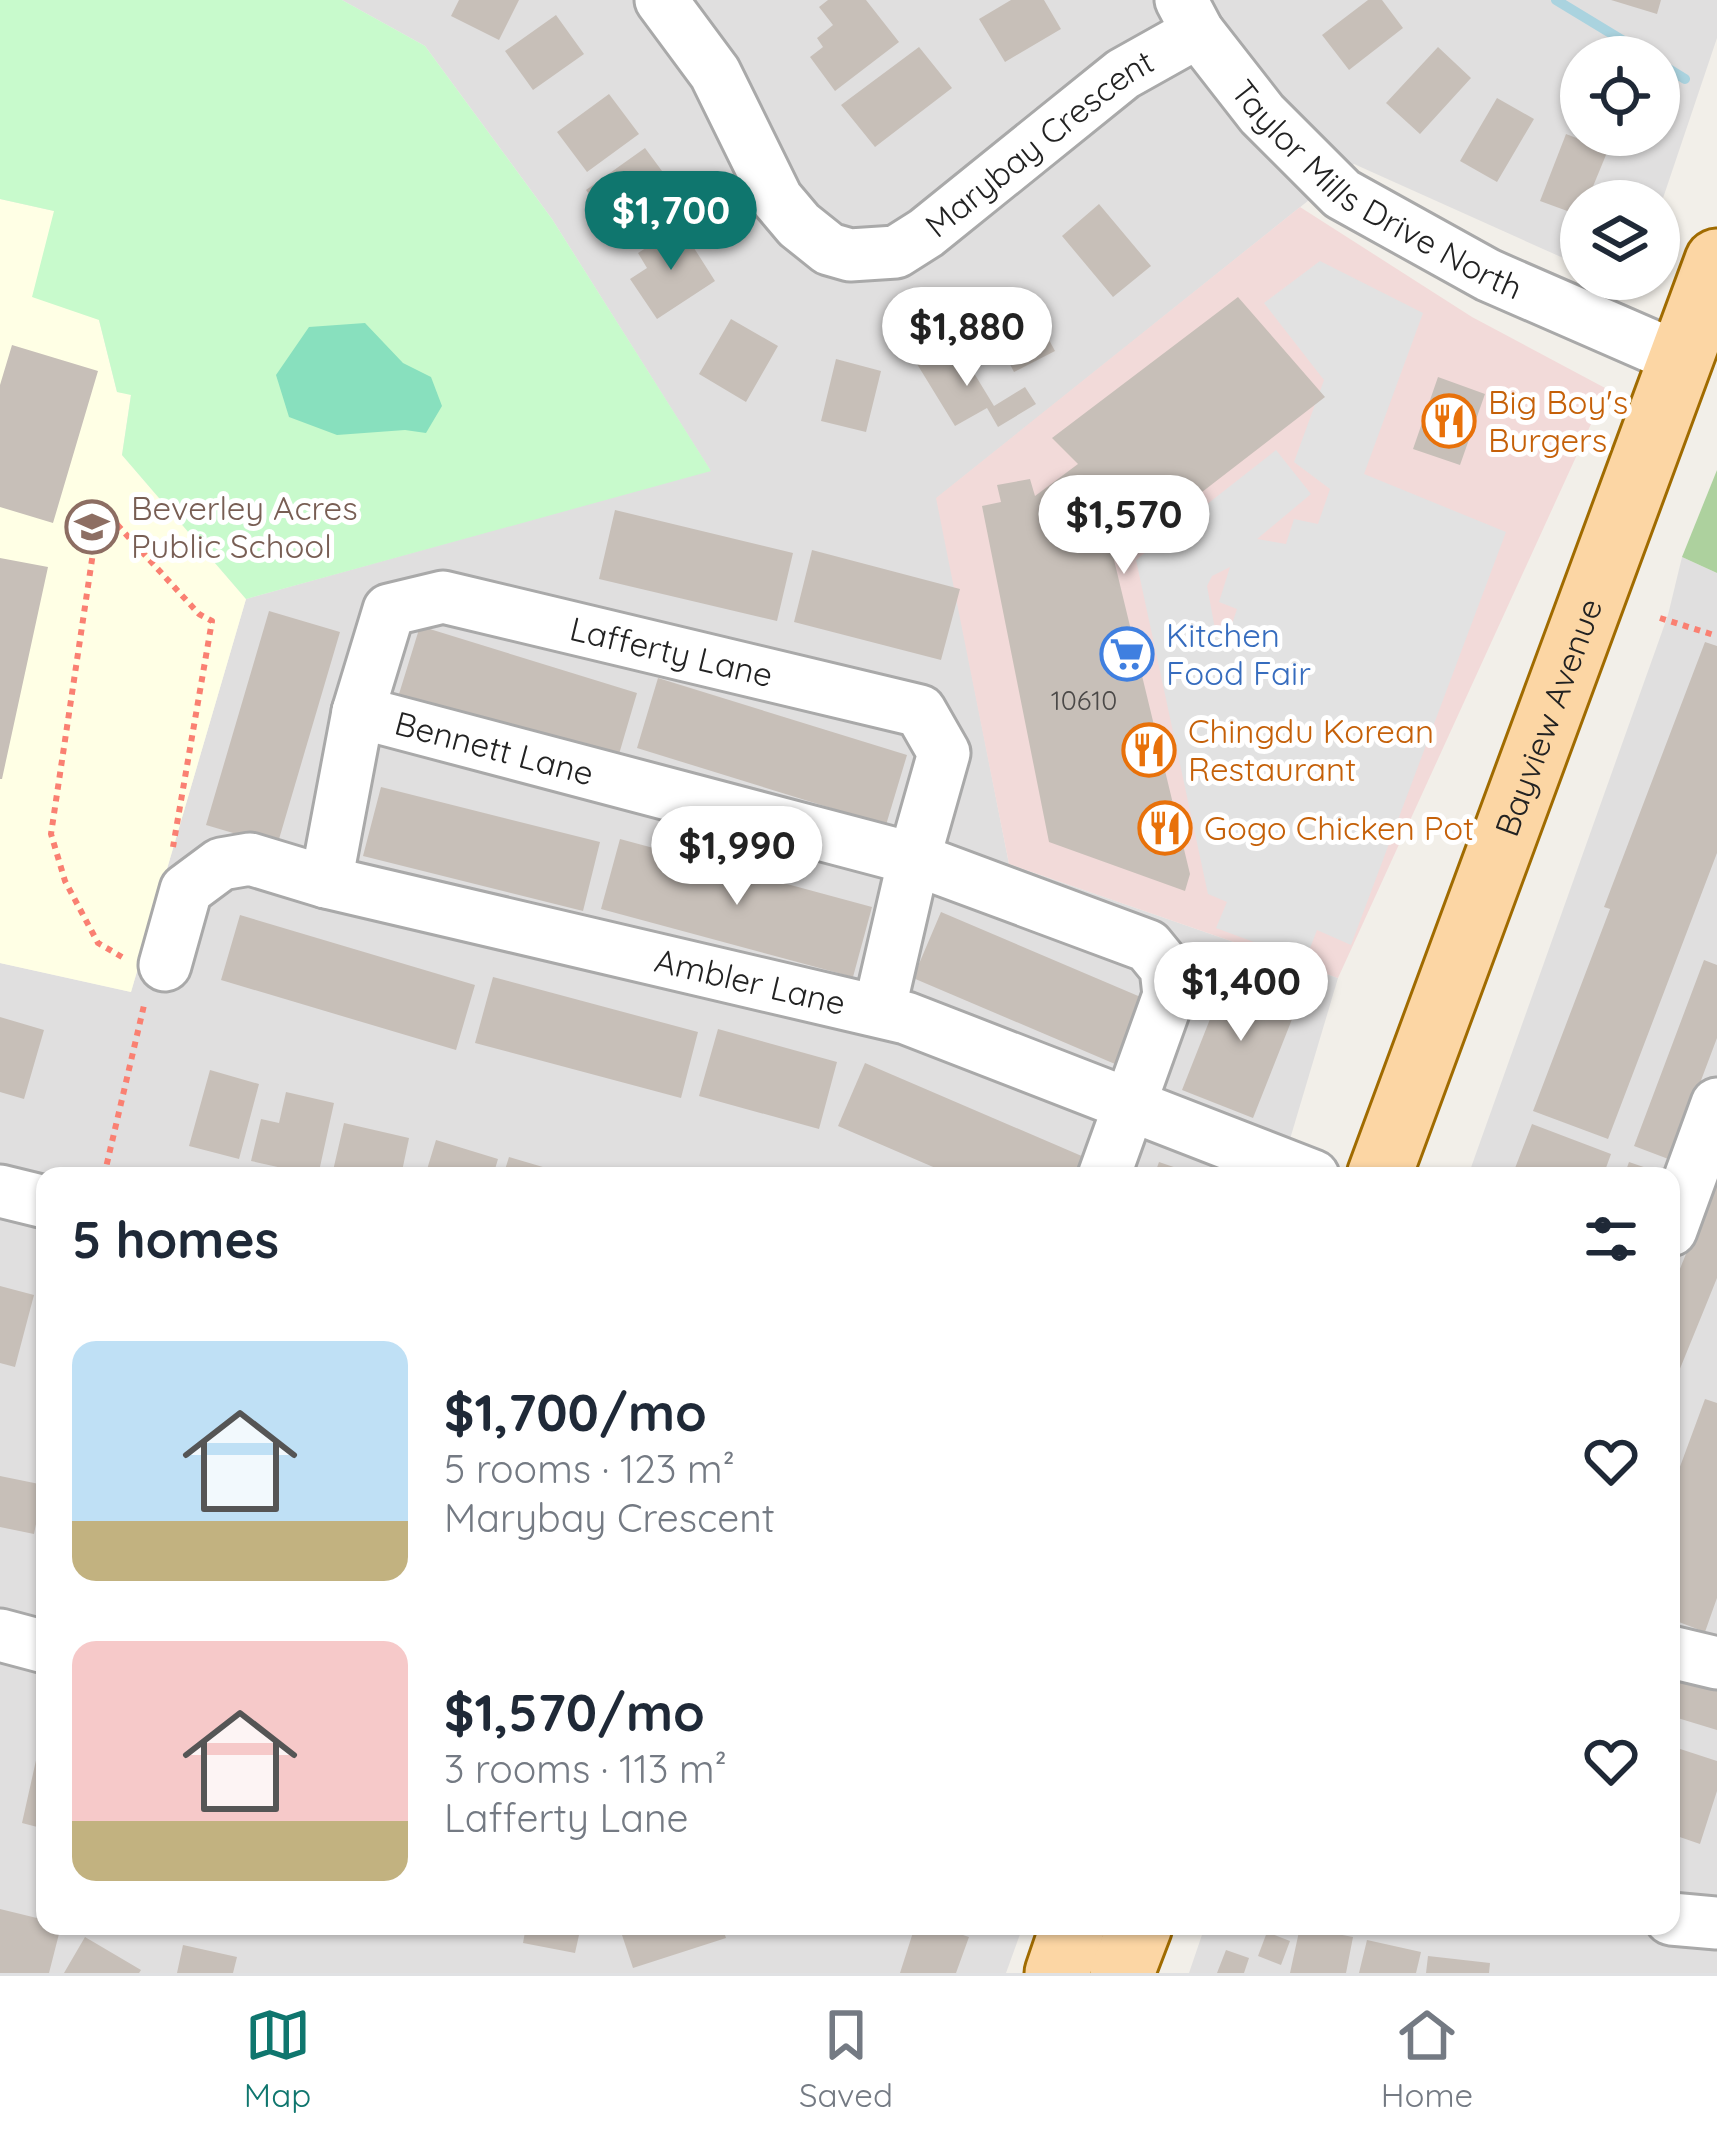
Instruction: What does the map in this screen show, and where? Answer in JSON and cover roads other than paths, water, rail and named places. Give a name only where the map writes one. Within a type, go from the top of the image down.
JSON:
[{"type":"main road","name":"Bayview Avenue","points":[[1381,1167],[1717,261]]},
{"type":"main road","points":[[1057,1973],[1070,1935]]},
{"type":"main road","points":[[1122,1973],[1137,1935]]},
{"type":"street","name":"Marybay Crescent","points":[[661,0],[715,73],[777,199],[829,249],[850,256],[896,252],[926,233],[1190,16]]},
{"type":"street","name":"Taylor Mills Drive North","points":[[1190,16],[1262,114],[1342,194],[1488,275],[1683,360]]},
{"type":"street","name":"Lafferty Lane","points":[[326,882],[358,712],[389,610],[443,597],[920,711],[944,753],[879,1011]]},
{"type":"street","name":"Bennett Lane","points":[[358,712],[914,859],[1140,942],[1157,953],[1167,971],[1168,995],[1107,1167]]},
{"type":"street","name":"Ambler Lane","points":[[148,975],[186,890],[220,864],[250,859],[326,882],[906,1018],[1289,1167]]},
{"type":"street","points":[[1680,1205],[1717,1104]]},
{"type":"street","points":[[0,1191],[36,1200]]},
{"type":"street","points":[[0,1635],[36,1645]]},
{"type":"street","points":[[1680,1654],[1717,1663]]},
{"type":"street","points":[[1680,1920],[1717,1923]]},
{"type":"waterway","points":[[1556,0],[1615,36]]},
{"type":"waterway","points":[[1680,76],[1685,79]]},
{"type":"place","name":"Big Boy's Burgers","points":[[1449,421]]},
{"type":"place","name":"Beverley Acres Public School","points":[[92,527]]},
{"type":"place","name":"Kitchen Food Fair","points":[[1127,654]]},
{"type":"place","name":"Chingdu Korean Restaurant","points":[[1149,750]]},
{"type":"place","name":"Gogo Chicken Pot","points":[[1165,828]]}]
